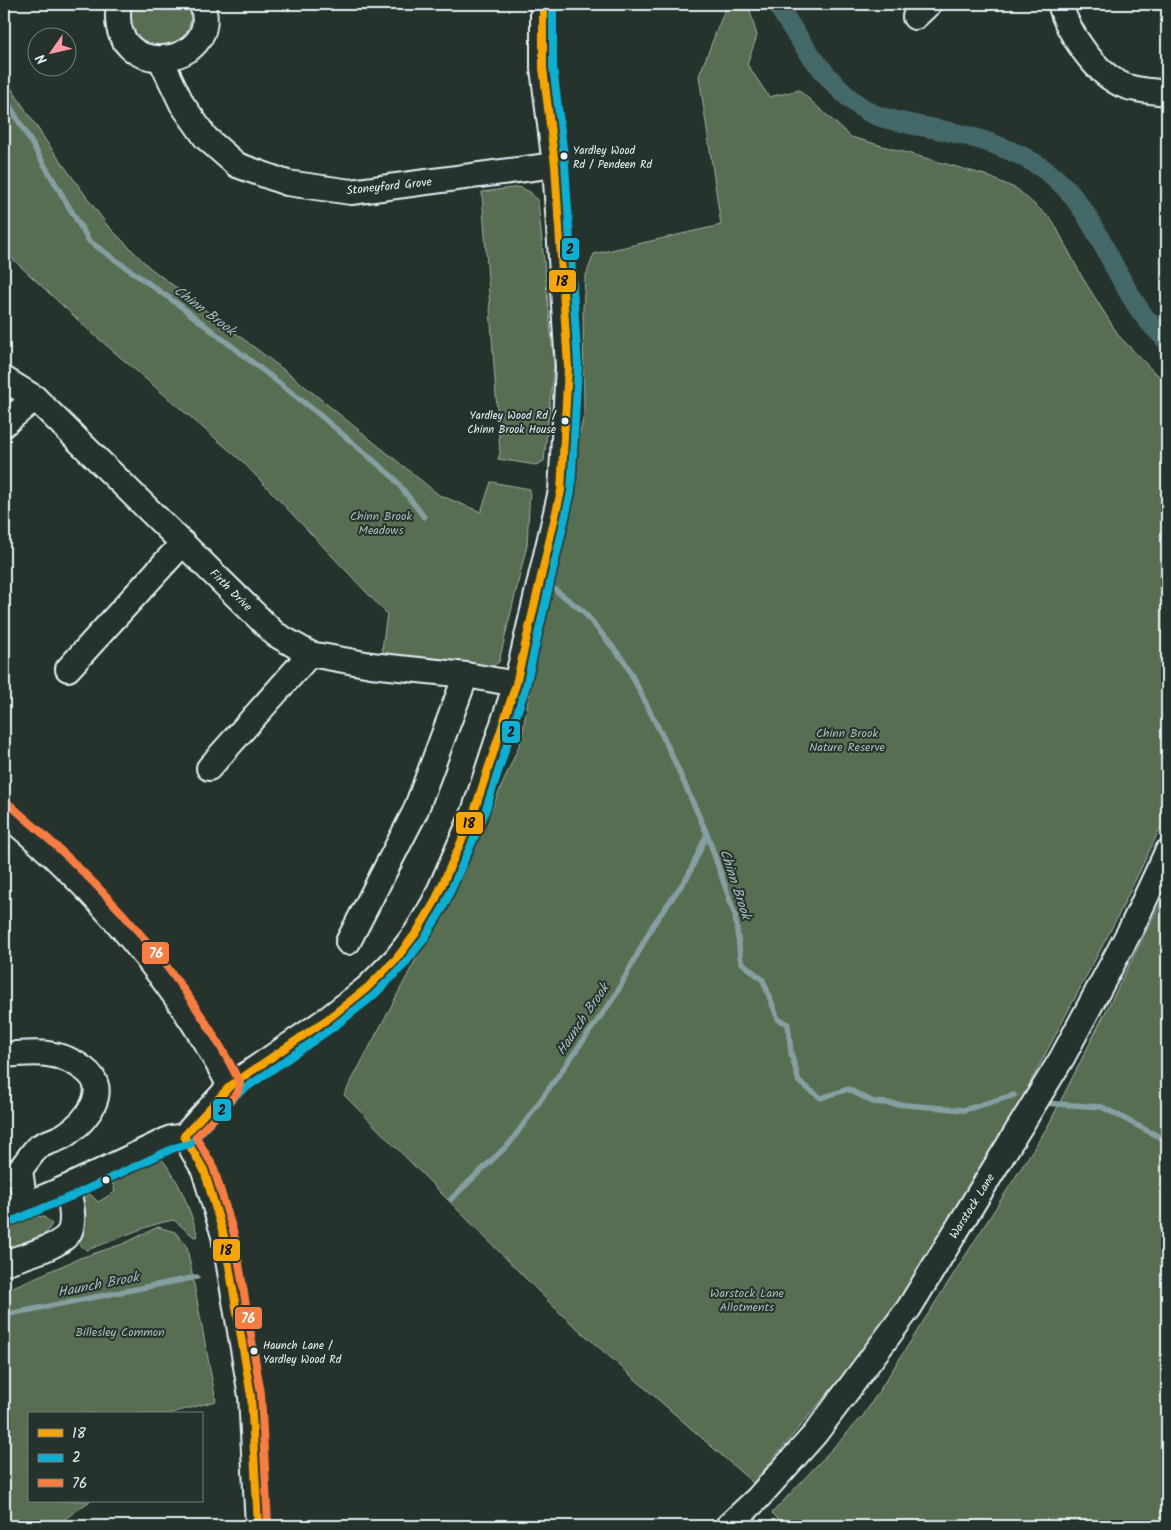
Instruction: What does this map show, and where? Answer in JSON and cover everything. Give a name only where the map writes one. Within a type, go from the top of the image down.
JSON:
[{"type":"street","points":[[119,4],[117,15],[119,29],[125,42],[147,58],[161,60],[176,57],[188,50],[198,38],[203,24],[202,4]]},
{"type":"street","points":[[14,1210],[68,1188],[171,1138],[184,1136],[230,1086],[329,1018],[359,994],[396,959],[416,933],[434,903],[473,815],[516,684],[561,491],[568,367],[555,165],[544,68],[543,4]]},
{"type":"street","points":[[1060,4],[1065,21],[1085,52],[1112,81],[1127,88],[1167,93]]},
{"type":"street","name":"Stoneyford Grove","points":[[161,60],[182,104],[206,138],[237,164],[287,183],[351,192],[555,165]]},
{"type":"street","name":"Firth Drive","points":[[4,379],[35,398],[275,634],[310,654],[371,665],[516,684]]},
{"type":"street","points":[[4,424],[35,398]]},
{"type":"street","points":[[68,669],[183,543]]},
{"type":"street","points":[[209,768],[310,654]]},
{"type":"street","points":[[348,942],[415,812],[466,676]]},
{"type":"street","points":[[4,813],[68,870],[112,916],[173,994],[218,1063],[230,1086]]},
{"type":"street","name":"Warstock Lane","points":[[728,1526],[757,1499],[814,1434],[909,1308],[1062,1058],[1132,927],[1167,852]]},
{"type":"street","points":[[4,1055],[50,1054],[65,1057],[90,1073],[97,1088],[96,1099],[89,1114],[64,1136],[38,1147],[20,1169],[14,1210]]},
{"type":"street","points":[[184,1136],[204,1170],[224,1236],[251,1396],[258,1526]]},
{"type":"street","points":[[4,1263],[65,1239],[71,1229],[72,1208],[68,1188]]},
{"type":"street","points":[[752,1526],[757,1499]]},
{"type":"green space","points":[[132,4],[192,4],[189,26],[181,40],[170,46],[157,47],[145,42],[135,32],[130,20]]},
{"type":"green space","name":"Chinn Brook Nature Reserve","points":[[727,4],[748,4],[757,36],[747,64],[769,97],[799,90],[851,137],[985,175],[1017,189],[1053,221],[1082,277],[1119,336],[1155,373],[1167,382],[1167,814],[1118,916],[1008,1125],[893,1315],[753,1483],[561,1314],[344,1095],[474,850],[521,741],[549,579],[584,414],[583,309],[585,278],[594,254],[721,225],[699,76]]},
{"type":"green space","name":"Chinn Brook Meadows","points":[[4,77],[46,141],[107,225],[149,267],[297,380],[439,495],[481,512],[491,482],[530,489],[527,545],[499,662],[485,671],[385,654],[382,649],[387,614],[243,462],[92,333],[4,251]]},
{"type":"green space","points":[[519,187],[530,192],[538,201],[554,364],[544,461],[536,465],[498,459],[500,453],[482,192]]},
{"type":"green space","points":[[1167,890],[1167,1526],[785,1526],[772,1513],[863,1416],[1048,1126]]},
{"type":"green space","points":[[160,1157],[178,1185],[198,1236],[194,1237],[174,1220],[140,1229],[86,1250],[73,1238],[83,1198],[90,1194],[98,1202],[115,1192],[112,1181],[142,1162]]},
{"type":"green space","points":[[37,1216],[44,1217],[52,1224],[46,1233],[4,1251],[4,1230]]},
{"type":"green space","name":"Billesley Common","points":[[158,1227],[175,1232],[187,1247],[216,1401],[175,1412],[28,1412],[28,1502],[89,1502],[55,1526],[4,1526],[4,1291],[80,1258],[123,1244]]},
{"type":"waterway","points":[[777,4],[831,81],[859,106],[873,114],[888,119],[992,143],[1033,162],[1062,184],[1089,219],[1132,298],[1147,319],[1167,341]]},
{"type":"waterway","name":"Chinn Brook","points":[[4,96],[89,241],[179,305],[315,411],[393,477],[424,517]]},
{"type":"waterway","name":"Chinn Brook","points":[[550,586],[583,611],[625,662],[668,747],[707,834],[735,915],[741,962],[763,980],[778,1019],[788,1024],[791,1053],[799,1082],[821,1098],[848,1089],[873,1102],[964,1110],[1014,1095]]},
{"type":"waterway","name":"Haunch Brook","points":[[451,1199],[510,1143],[615,996],[653,925],[688,876],[707,834]]},
{"type":"waterway","name":"Chinn Brook","points":[[1044,1103],[1102,1107],[1167,1141]]},
{"type":"waterway","name":"Haunch Brook","points":[[4,1315],[197,1277]]},
{"type":"transit line","name":"18","points":[[258,1526],[251,1396],[224,1236],[204,1170],[184,1136],[230,1086],[329,1018],[367,988],[396,959],[416,933],[434,903],[473,815],[516,684],[561,491],[568,367],[555,165],[543,68],[543,4]]},
{"type":"transit line","name":"2","points":[[8,1223],[72,1196],[174,1148],[190,1144],[237,1094],[335,1026],[373,996],[403,966],[424,939],[443,908],[483,818],[526,686],[571,492],[578,366],[565,164],[553,67],[553,4]]},
{"type":"transit line","name":"76","points":[[10,805],[77,866],[139,932],[194,1005],[240,1083],[238,1092],[196,1137],[213,1166],[234,1234],[261,1394],[268,1525]]},
{"type":"place","name":"Yardley Wood Rd / Pendeen Rd","points":[[564,156]]},
{"type":"place","name":"Yardley Wood Rd / Chinn Brook House","points":[[565,421]]},
{"type":"place","name":"Haunch Lane / Yardley Wood Rd","points":[[254,1351]]},
{"type":"park label","name":"Warstock Lane Allotments","points":[[747,1300]]}]
